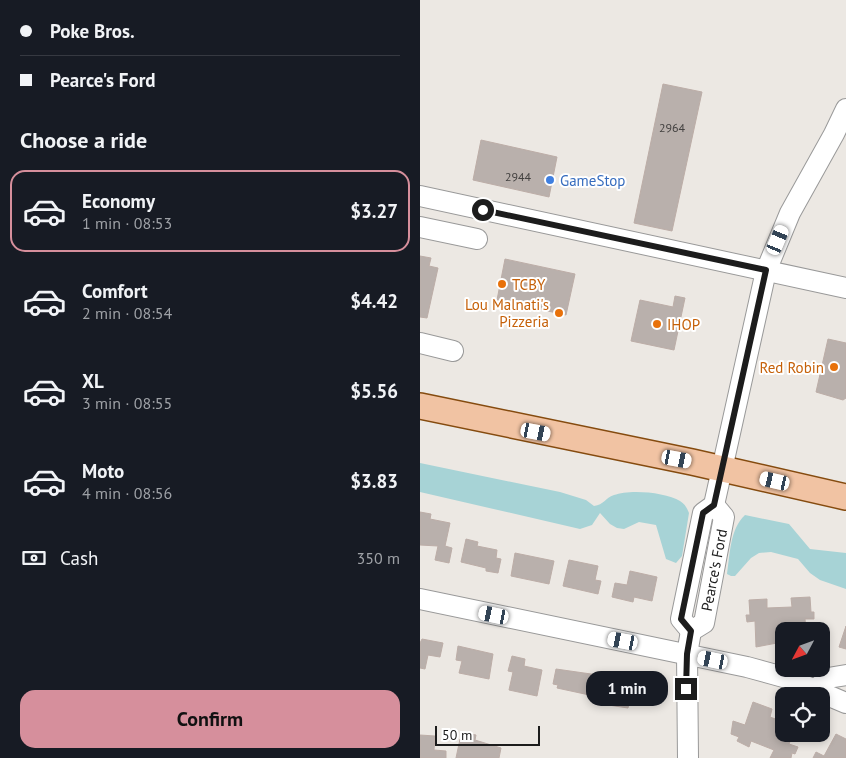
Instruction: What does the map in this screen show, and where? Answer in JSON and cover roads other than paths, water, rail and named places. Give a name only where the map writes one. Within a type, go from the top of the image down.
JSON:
[{"type":"main road","points":[[420,406],[721,469],[846,498]]},
{"type":"street","name":"Pearce's Ford","points":[[688,758],[687,654],[691,631],[704,622],[724,517],[714,505],[766,270],[790,213],[846,109]]},
{"type":"street","points":[[420,196],[846,288]]},
{"type":"street","points":[[420,227],[477,239]]},
{"type":"street","points":[[420,343],[453,351]]},
{"type":"street","points":[[420,599],[687,654],[787,678],[811,687]]},
{"type":"street","points":[[818,687],[828,678],[846,674]]},
{"type":"street","points":[[830,696],[846,703]]},
{"type":"water","points":[[420,463],[560,492],[586,500],[594,506],[621,493],[638,492],[666,495],[683,503],[689,513],[682,556],[676,563],[666,559],[656,525],[639,522],[624,529],[617,528],[610,524],[600,513],[592,525],[580,529],[420,492]]},
{"type":"water","points":[[745,515],[789,524],[810,549],[846,553],[846,589],[820,580],[810,573],[798,559],[771,552],[759,553],[751,558],[735,576],[727,574],[730,550],[736,527]]},
{"type":"place","name":"GameStop","points":[[550,180]]},
{"type":"place","name":"TCBY","points":[[502,284]]},
{"type":"place","name":"Lou Malnati's Pizzeria","points":[[559,313]]},
{"type":"place","name":"IHOP","points":[[657,324]]},
{"type":"place","name":"Red Robin","points":[[834,367]]}]
